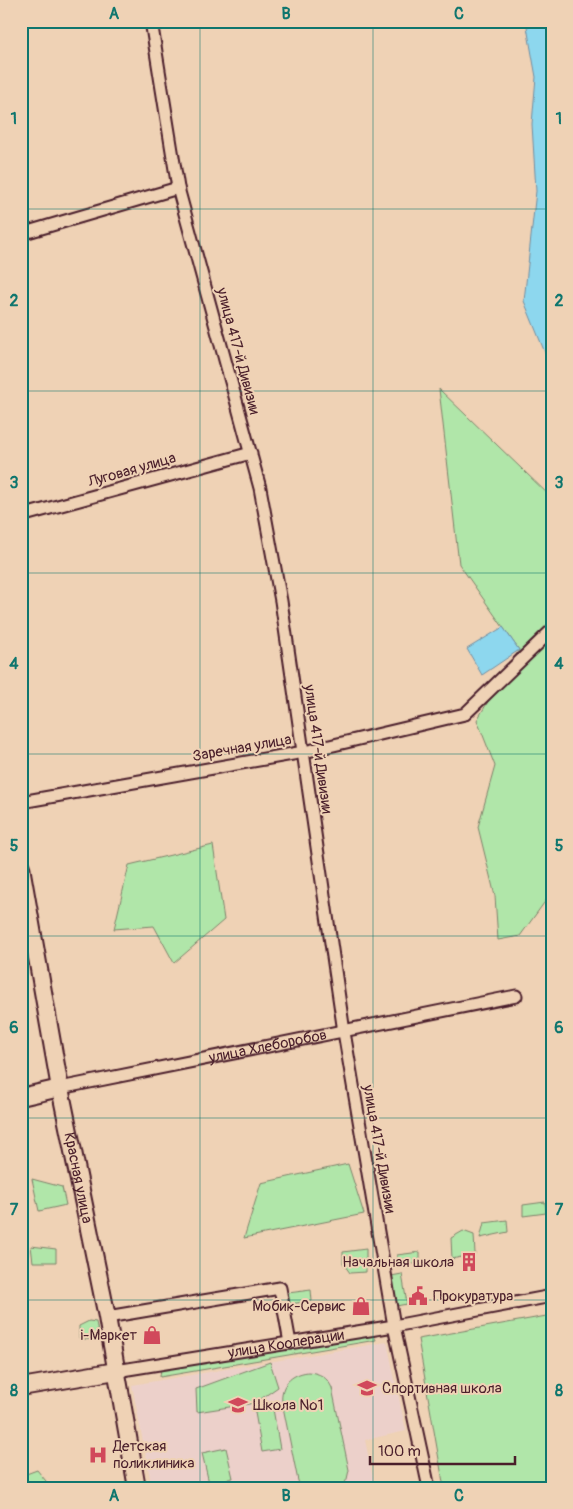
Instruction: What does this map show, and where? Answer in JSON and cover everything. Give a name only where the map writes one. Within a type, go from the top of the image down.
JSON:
[{"type":"street","name":"улица 417-й Дивизии","points":[[151,21],[178,188],[260,488],[281,601],[344,1032],[394,1326],[429,1488]]},
{"type":"street","points":[[21,234],[178,188]]},
{"type":"street","name":"Луговая улица","points":[[21,516],[251,453]]},
{"type":"street","name":"Заречная улица","points":[[21,802],[304,752],[465,714],[552,630]]},
{"type":"street","name":"Красная улица","points":[[21,867],[60,1088],[107,1317],[137,1488]]},
{"type":"street","name":"улица Хлеборобов","points":[[21,1097],[516,996]]},
{"type":"street","points":[[107,1317],[280,1288],[290,1343]]},
{"type":"street","name":"улица Кооперации","points":[[21,1387],[394,1326],[552,1296]]},
{"type":"shaded area","name":"Школа №1","points":[[387,1342],[406,1431],[365,1440],[375,1488],[152,1488],[132,1385]]},
{"type":"green space","points":[[439,389],[552,498],[552,892],[520,936],[498,940],[495,896],[478,827],[495,766],[477,720],[519,650],[459,564]]},
{"type":"green space","points":[[213,845],[224,920],[174,963],[154,926],[114,929],[129,865]]},
{"type":"green space","points":[[348,1164],[364,1214],[244,1238],[261,1183]]},
{"type":"green space","points":[[32,1179],[62,1187],[66,1205],[39,1211]]},
{"type":"green space","points":[[545,1202],[546,1213],[523,1216],[523,1205]]},
{"type":"green space","points":[[507,1220],[508,1232],[480,1238],[484,1223]]},
{"type":"green space","points":[[463,1231],[474,1235],[475,1254],[452,1259],[451,1238]]},
{"type":"green space","points":[[31,1246],[56,1249],[56,1262],[33,1262]]},
{"type":"green space","points":[[366,1249],[366,1272],[350,1273],[343,1263],[343,1252]]},
{"type":"green space","points":[[420,1252],[420,1263],[397,1266],[397,1255]]},
{"type":"green space","points":[[402,1274],[407,1304],[396,1306],[391,1276]]},
{"type":"green space","points":[[311,1290],[312,1301],[289,1304],[288,1293]]},
{"type":"green space","points":[[552,1315],[552,1488],[444,1488],[418,1339]]},
{"type":"green space","points":[[89,1321],[96,1322],[99,1337],[91,1340],[79,1338],[79,1326]]},
{"type":"green space","points":[[373,1333],[376,1340],[160,1377],[161,1368]]},
{"type":"green space","points":[[270,1362],[278,1387],[255,1403],[197,1412],[196,1389]]},
{"type":"green space","points":[[308,1372],[323,1376],[332,1388],[349,1470],[342,1488],[302,1488],[298,1481],[282,1396],[288,1381],[296,1375]]},
{"type":"green space","points":[[272,1403],[280,1449],[262,1452],[254,1407]]},
{"type":"green space","points":[[226,1448],[233,1478],[209,1483],[202,1453]]},
{"type":"green space","points":[[37,1470],[50,1486],[44,1488],[21,1488],[21,1476]]},
{"type":"water","points":[[541,21],[552,21],[552,370],[524,301],[536,191],[532,124],[536,77],[527,27]]},
{"type":"water","points":[[503,627],[519,650],[482,675],[467,649]]},
{"type":"place","name":"Начальная школа","points":[[469,1262]]},
{"type":"place","name":"Прокуратура","points":[[418,1296]]},
{"type":"place","name":"Мобик-Сервис","points":[[361,1306]]},
{"type":"place","name":"i-Маркет","points":[[152,1335]]},
{"type":"place","name":"Спортивная школа","points":[[367,1388]]},
{"type":"place","name":"Школа №1","points":[[238,1405]]},
{"type":"place","name":"Детская поликлиника","points":[[98,1455]]}]
